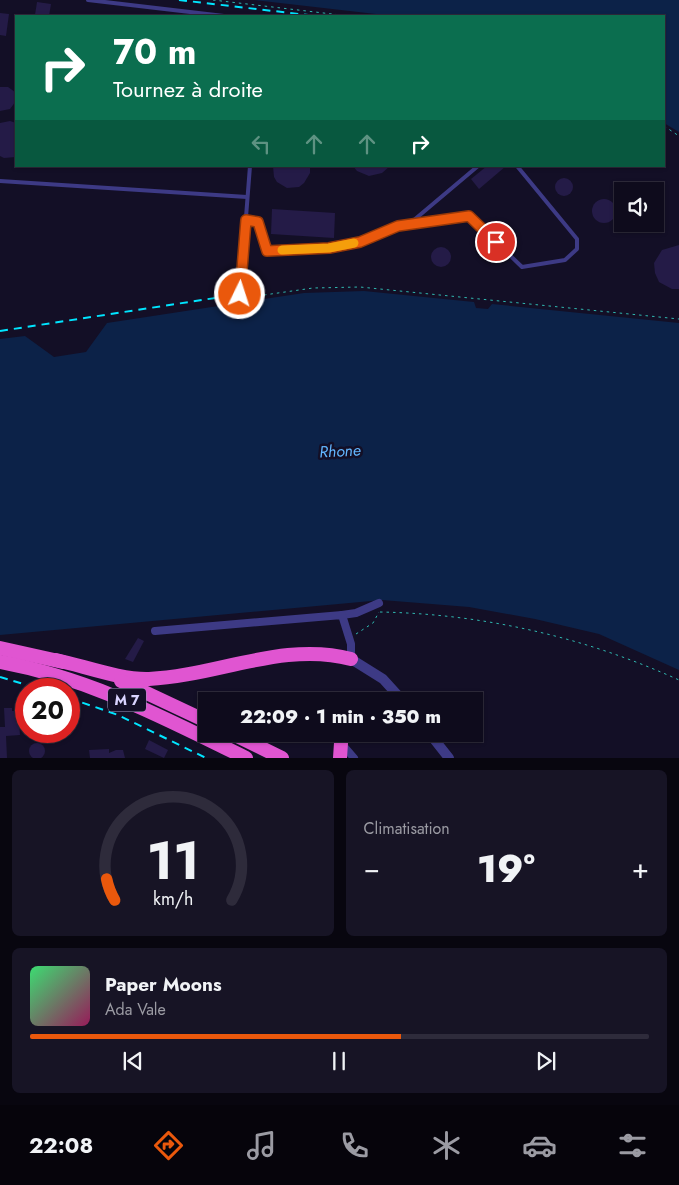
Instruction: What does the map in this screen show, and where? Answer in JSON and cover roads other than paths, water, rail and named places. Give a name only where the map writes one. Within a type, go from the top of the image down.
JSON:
[{"type":"highway","name":"M 7","points":[[0,648],[56,660],[127,684],[198,717]]},
{"type":"highway","points":[[56,660],[143,679],[305,653],[333,654],[351,659]]},
{"type":"highway","name":"M 7","points":[[0,662],[46,672],[96,687],[246,758]]},
{"type":"highway","points":[[179,725],[229,758]]},
{"type":"highway","points":[[249,742],[282,758]]},
{"type":"highway","points":[[340,758],[342,742]]},
{"type":"street","points":[[155,631],[342,615],[379,603]]},
{"type":"street","points":[[342,615],[350,640],[351,659],[383,679],[395,692]]},
{"type":"street","points":[[345,742],[354,758]]},
{"type":"street","points":[[436,742],[448,758]]},
{"type":"lane","points":[[88,0],[216,15]]},
{"type":"lane","points":[[240,294],[250,167]]},
{"type":"lane","points":[[408,225],[477,167]]},
{"type":"lane","points":[[246,220],[258,222],[267,251],[329,248],[360,242],[398,226],[469,216],[522,267],[565,260],[577,249],[577,239],[518,167]]},
{"type":"lane","points":[[0,181],[247,197]]},
{"type":"water","points":[[254,0],[679,0],[679,132],[665,124],[665,15],[384,15]]},
{"type":"water","name":"Rhone","points":[[364,291],[474,302],[476,308],[488,309],[492,304],[679,323],[679,670],[599,634],[535,619],[469,607],[382,600],[0,635],[0,339],[25,336],[54,357],[86,352],[107,323],[304,293]]},
{"type":"railway","points":[[179,0],[307,15]]},
{"type":"railway","points":[[0,331],[228,296]]},
{"type":"railway","points":[[0,677],[15,682]]},
{"type":"railway","points":[[80,702],[118,715],[206,758]]}]
